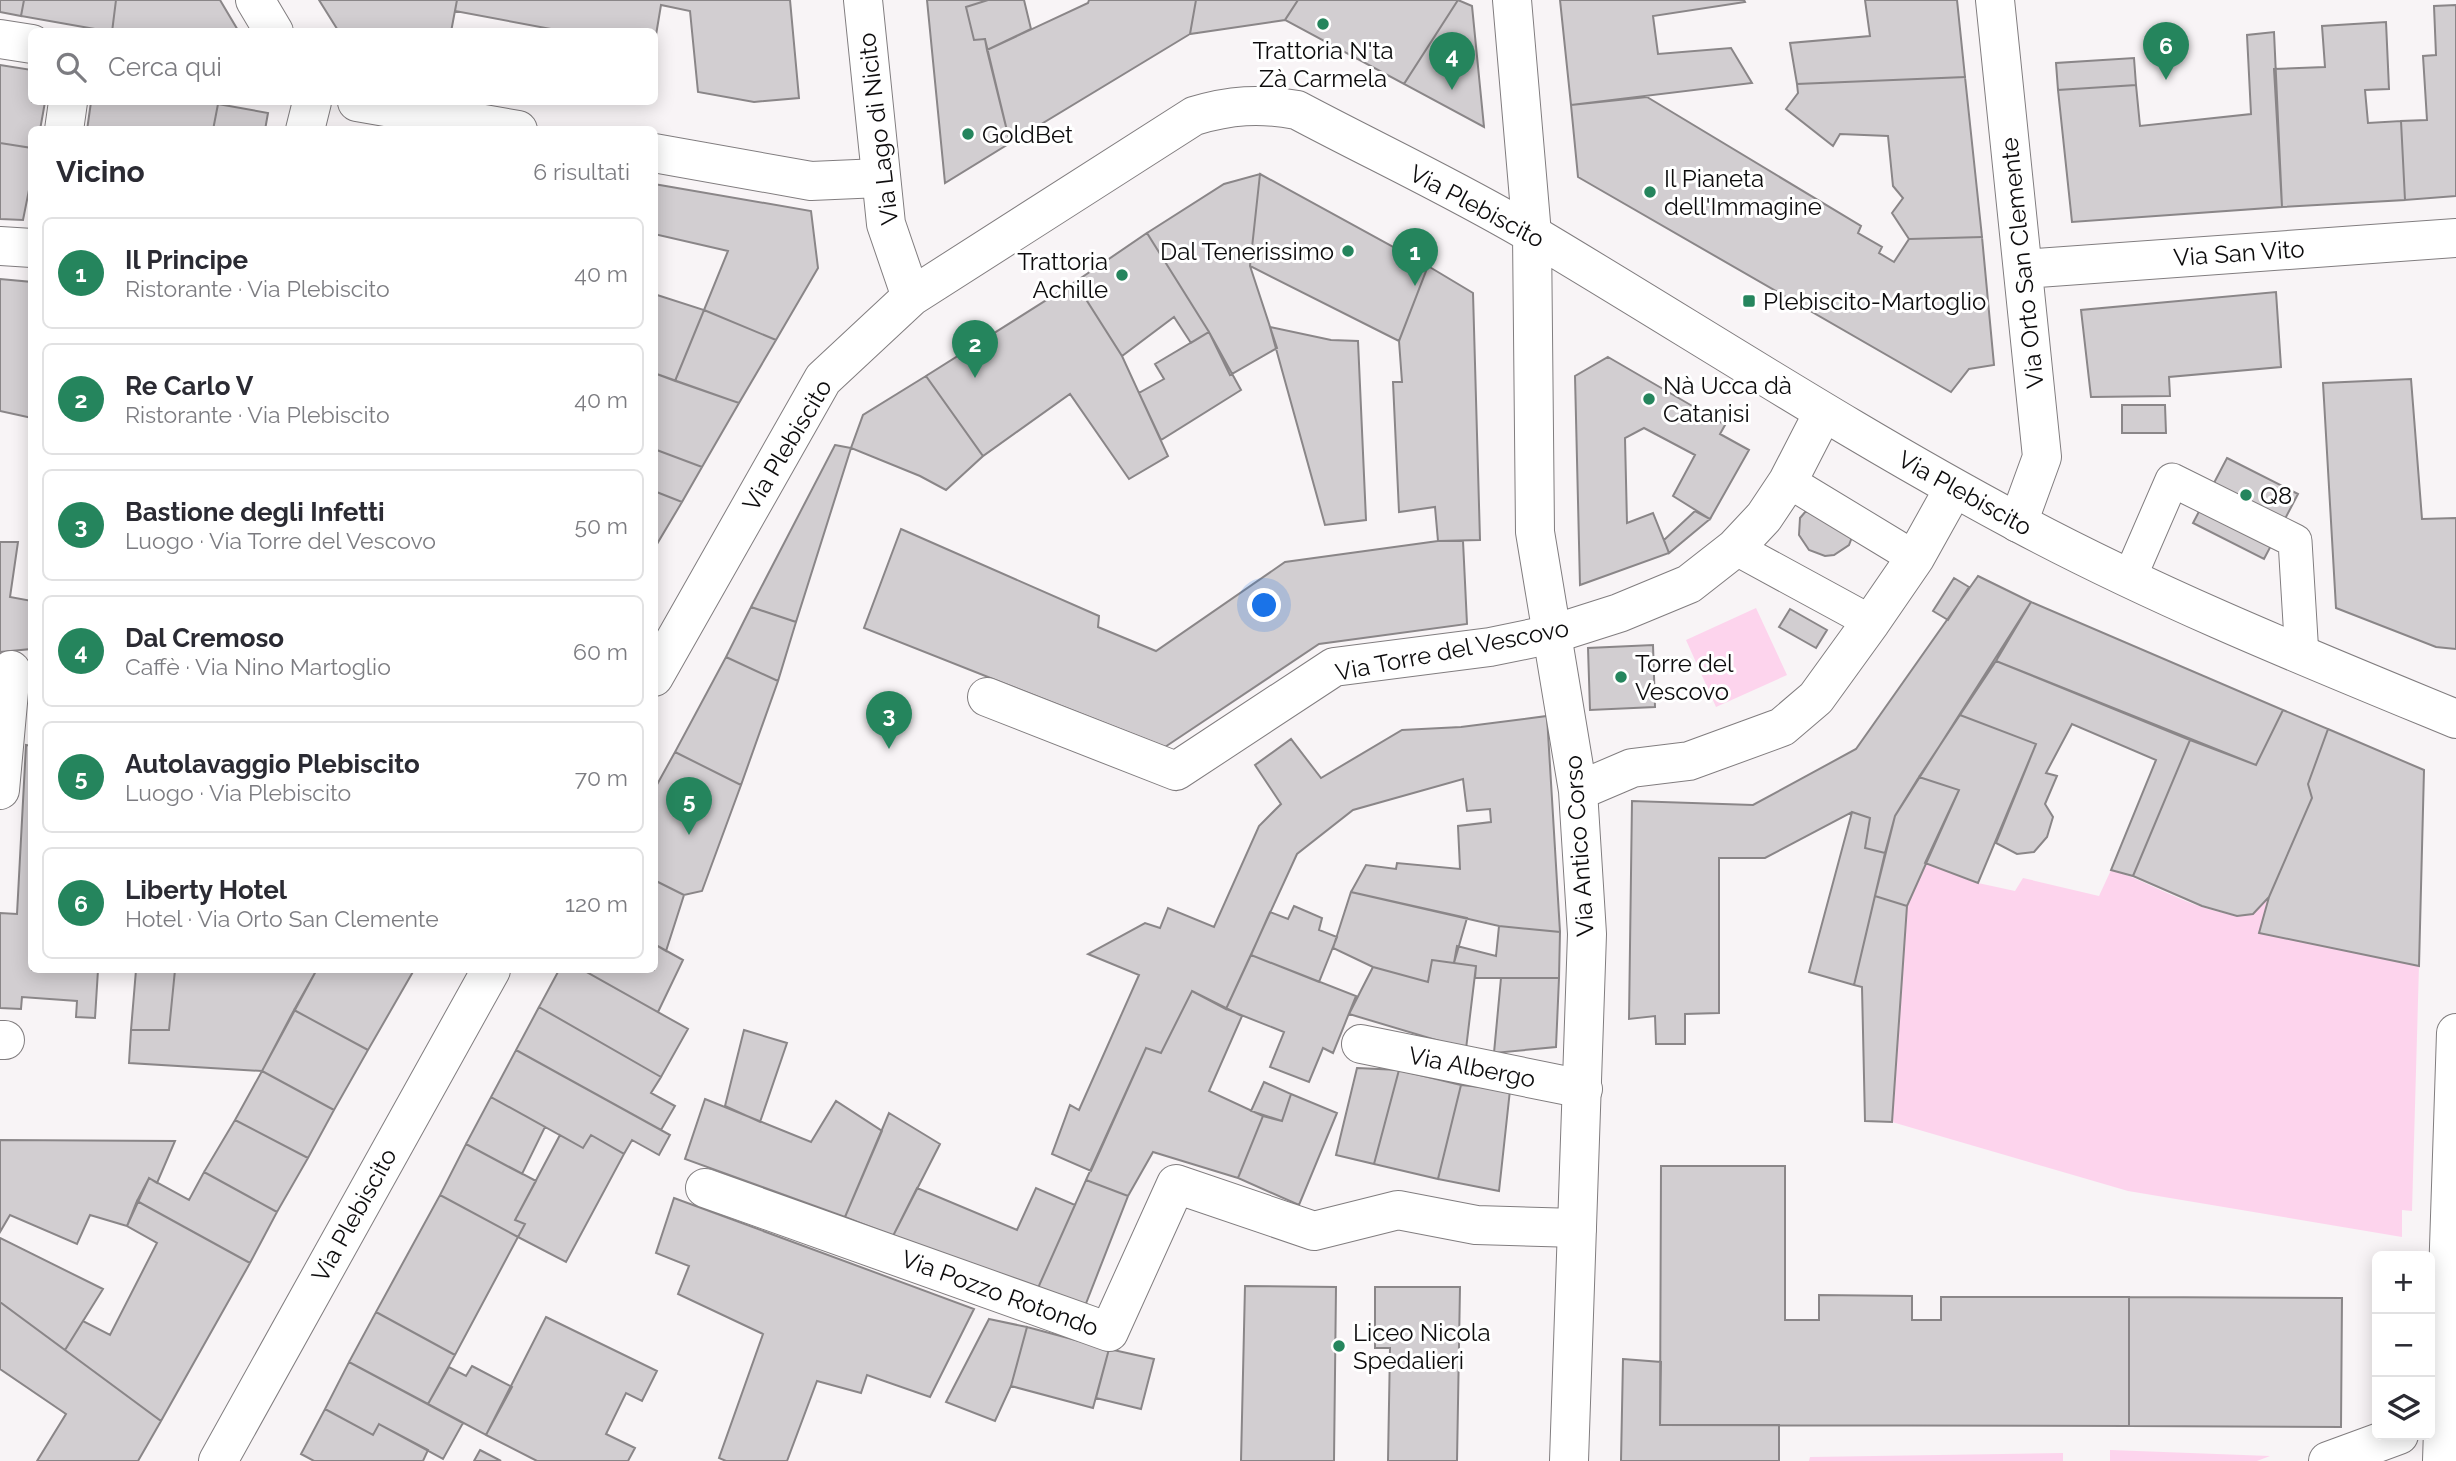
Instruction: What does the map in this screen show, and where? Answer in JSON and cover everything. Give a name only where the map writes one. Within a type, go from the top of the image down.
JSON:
[{"type":"street","points":[[255,0],[272,28]]},
{"type":"street","name":"Via Lago di Nicito","points":[[863,0],[886,224],[911,297]]},
{"type":"street","name":"Via Antico Corso","points":[[1512,0],[1532,234],[1535,532],[1578,791],[1587,934],[1569,1461]]},
{"type":"street","name":"Via Orto San Clemente","points":[[1995,0],[2042,457],[2018,523]]},
{"type":"street","points":[[0,38],[28,43]]},
{"type":"street","name":"Via Plebiscito","points":[[660,655],[823,379],[911,297],[1194,116],[1223,107],[1265,104],[1297,110],[1532,234],[1823,413],[2018,523],[2129,579],[2302,656],[2456,719]]},
{"type":"street","points":[[65,126],[68,105]]},
{"type":"street","points":[[306,126],[311,105]]},
{"type":"street","points":[[374,105],[495,126]]},
{"type":"street","points":[[658,154],[811,181],[880,178]]},
{"type":"street","name":"Via San Vito","points":[[2023,269],[2456,238]]},
{"type":"street","points":[[0,246],[28,248]]},
{"type":"street","name":"Via Torre del Vescovo","points":[[987,697],[1176,771],[1334,667],[1490,647],[1553,634],[1619,613],[1689,584],[1735,548],[1764,517],[1788,481],[1823,413]]},
{"type":"street","points":[[1578,791],[1632,768],[1689,761],[1783,727],[1815,698],[1871,622],[1915,558],[1954,488]]},
{"type":"street","points":[[0,790],[14,670]]},
{"type":"street","name":"Via Plebiscito","points":[[218,1461],[489,973]]},
{"type":"street","points":[[2442,1461],[2437,1421],[2452,1275],[2456,1033]]},
{"type":"street","name":"Via Albergo","points":[[1361,1044],[1477,1070],[1583,1088]]},
{"type":"street","name":"Via Pozzo Rotondo","points":[[705,1188],[1109,1332],[1176,1184],[1314,1231],[1398,1210],[1476,1225],[1577,1228]]},
{"type":"street","points":[[2328,1461],[2385,1440]]},
{"type":"lane","points":[[2129,579],[2172,480],[2295,541],[2302,656]]},
{"type":"lane","points":[[1788,481],[1915,558]]},
{"type":"lane","points":[[1735,548],[1871,622]]},
{"type":"shaded area","points":[[1756,608],[1787,675],[1716,707],[1686,640]]},
{"type":"shaded area","points":[[1925,863],[1978,883],[2015,891],[2023,878],[2099,896],[2111,870],[2199,906],[2235,914],[2253,914],[2269,897],[2259,933],[2419,966],[2412,1211],[2402,1210],[2402,1237],[2128,1191],[1892,1122],[1907,906]]},
{"type":"shaded area","points":[[2110,1450],[2270,1456],[2257,1461],[2110,1461]]},
{"type":"shaded area","points":[[2063,1453],[2063,1461],[1809,1461],[1810,1457]]},
{"type":"building","points":[[0,0],[24,0],[21,16],[0,12]]},
{"type":"building","points":[[24,0],[116,0],[112,28],[89,28],[21,16]]},
{"type":"building","points":[[116,0],[220,0],[237,28],[112,28]]},
{"type":"building","points":[[319,0],[457,0],[452,28],[336,28]]},
{"type":"building","points":[[457,0],[790,0],[799,98],[754,102],[698,92],[690,11],[661,5],[657,28],[546,28],[455,11]]},
{"type":"building","points":[[927,0],[988,0],[966,7],[974,40],[985,39],[1010,143],[945,183]]},
{"type":"building","points":[[988,0],[1024,0],[1031,29],[987,50],[985,39],[974,40],[966,7]]},
{"type":"building","points":[[1089,0],[1196,0],[1190,34],[1010,143],[987,50],[1088,3]]},
{"type":"building","points":[[1196,0],[1298,0],[1285,20],[1190,34]]},
{"type":"building","points":[[1298,0],[1458,0],[1404,84],[1285,20]]},
{"type":"building","points":[[1458,0],[1472,6],[1484,127],[1404,84]]},
{"type":"building","points":[[1560,0],[1744,0],[1745,2],[1653,16],[1658,54],[1731,48],[1752,83],[1571,105]]},
{"type":"building","points":[[1865,0],[1957,0],[1965,77],[1797,84],[1790,43],[1870,36]]},
{"type":"building","points":[[2456,5],[2456,196],[2405,200],[2401,121],[2427,120],[2423,56],[2436,55],[2434,6]]},
{"type":"building","points":[[2386,22],[2389,89],[2365,90],[2368,123],[2401,121],[2405,200],[2282,207],[2274,69],[2325,67],[2322,26]]},
{"type":"building","points":[[2274,32],[2282,207],[2072,222],[2058,90],[2136,85],[2140,126],[2251,114],[2247,35]]},
{"type":"building","points":[[2134,58],[2136,85],[2058,90],[2056,63]]},
{"type":"building","points":[[0,65],[28,69],[28,105],[44,105],[41,126],[28,126],[28,147],[0,143]]},
{"type":"building","points":[[1965,77],[1982,237],[1909,239],[1892,213],[1903,198],[1893,186],[1888,136],[1840,134],[1833,146],[1786,109],[1798,93],[1797,84]]},
{"type":"building","points":[[1647,97],[1861,226],[1858,233],[1882,247],[1879,253],[1894,262],[1909,239],[1982,237],[1994,365],[1969,369],[1951,392],[1578,177],[1571,105]]},
{"type":"building","points":[[91,105],[218,105],[214,126],[88,126]]},
{"type":"building","points":[[218,105],[268,113],[266,126],[214,126]]},
{"type":"building","points":[[0,143],[28,147],[28,195],[23,220],[0,219]]},
{"type":"building","points":[[1260,174],[1250,266],[1277,348],[1230,375],[1209,332],[1147,233],[1224,184]]},
{"type":"building","points":[[1260,174],[1428,266],[1399,341],[1250,266]]},
{"type":"building","points":[[658,185],[811,211],[818,268],[776,340],[704,310],[728,251],[658,235]]},
{"type":"building","points":[[1147,233],[1209,332],[1191,343],[1174,317],[1122,356],[1075,282]]},
{"type":"building","points":[[1428,266],[1473,293],[1480,540],[1438,541],[1435,507],[1399,512],[1393,382],[1402,382],[1399,341]]},
{"type":"building","points":[[0,279],[28,282],[28,417],[0,411]]},
{"type":"building","points":[[1075,282],[1122,356],[1168,456],[1129,479],[1070,394],[983,456],[926,376]]},
{"type":"building","points":[[2276,292],[2281,367],[2169,377],[2170,396],[2091,397],[2081,310]]},
{"type":"building","points":[[658,295],[704,310],[675,381],[658,375]]},
{"type":"building","points":[[704,310],[776,340],[739,403],[675,381]]},
{"type":"building","points":[[1270,327],[1331,340],[1358,341],[1366,520],[1325,525]]},
{"type":"building","points":[[1209,332],[1241,390],[1161,440],[1139,393],[1164,379],[1155,364]]},
{"type":"building","points":[[1608,357],[1725,425],[1720,434],[1749,450],[1710,519],[1673,496],[1695,455],[1644,428],[1625,438],[1627,523],[1653,513],[1669,553],[1580,585],[1575,376]]},
{"type":"building","points":[[658,374],[739,403],[702,467],[658,450]]},
{"type":"building","points":[[926,376],[983,456],[946,490],[920,476],[851,448],[863,415]]},
{"type":"building","points":[[2411,379],[2422,519],[2456,518],[2456,649],[2436,647],[2336,608],[2323,383]]},
{"type":"building","points":[[2122,405],[2165,405],[2166,433],[2122,433]]},
{"type":"building","points":[[835,445],[851,448],[796,622],[751,607]]},
{"type":"building","points":[[658,450],[702,467],[682,502],[658,493]]},
{"type":"building","points":[[2227,458],[2298,494],[2264,559],[2193,523]]},
{"type":"building","points":[[658,493],[682,502],[658,542]]},
{"type":"building","points":[[1695,511],[1710,519],[1669,553],[1664,540]]},
{"type":"building","points":[[1806,511],[1852,537],[1849,545],[1834,555],[1825,556],[1809,550],[1799,535],[1800,518]]},
{"type":"building","points":[[901,529],[1099,616],[1098,627],[1156,651],[1285,562],[1438,541],[1463,541],[1467,624],[1319,644],[1165,747],[864,628]]},
{"type":"building","points":[[0,542],[18,542],[10,597],[28,600],[28,649],[0,652]]},
{"type":"building","points":[[1978,576],[2031,602],[1895,816],[1885,853],[1865,848],[1870,818],[1852,812],[1765,858],[1719,858],[1719,1013],[1685,1014],[1685,1044],[1656,1044],[1655,1016],[1629,1019],[1632,801],[1753,805],[1856,749]]},
{"type":"building","points":[[1954,578],[1969,587],[1948,620],[1933,611]]},
{"type":"building","points":[[2031,602],[2283,710],[2256,765],[1996,661]]},
{"type":"building","points":[[751,607],[796,622],[778,681],[726,657]]},
{"type":"building","points":[[1790,609],[1827,630],[1816,648],[1779,627]]},
{"type":"building","name":"Torre del Vescovo","points":[[1653,645],[1655,707],[1590,710],[1588,648]]},
{"type":"building","points":[[726,657],[778,681],[741,785],[675,752]]},
{"type":"building","points":[[1996,661],[2190,740],[2133,876],[2111,870],[2156,760],[2072,724],[2046,773],[2057,776],[2045,804],[2053,817],[2047,837],[2034,852],[2017,854],[1996,843],[2036,744],[1960,715]]},
{"type":"building","points":[[2283,710],[2328,729],[2308,784],[2312,798],[2269,897],[2253,914],[2237,916],[2202,906],[2133,876],[2190,740],[2256,765]]},
{"type":"building","points":[[1960,715],[2036,744],[1978,883],[1925,863],[1959,790],[1919,777]]},
{"type":"building","points":[[1547,716],[1560,932],[1499,926],[1351,892],[1366,865],[1396,869],[1397,863],[1460,869],[1458,826],[1491,822],[1490,809],[1467,811],[1463,779],[1353,810],[1297,854],[1226,1009],[1192,991],[1161,1053],[1146,1048],[1091,1171],[1052,1154],[1070,1105],[1079,1110],[1139,975],[1088,954],[1145,923],[1160,928],[1168,908],[1214,927],[1259,826],[1281,804],[1255,765],[1291,739],[1321,778],[1402,730],[1461,727]]},
{"type":"building","points":[[2328,729],[2424,770],[2419,966],[2259,933],[2269,897],[2312,798],[2308,784]]},
{"type":"building","points":[[26,745],[28,973],[98,973],[95,1018],[76,1017],[77,1001],[22,997],[21,1009],[0,1008],[0,913],[17,914]]},
{"type":"building","points":[[675,752],[741,785],[702,891],[684,895],[658,882],[658,783]]},
{"type":"building","points":[[1919,777],[1959,790],[1907,906],[1875,896],[1895,816]]},
{"type":"building","points":[[1852,812],[1870,818],[1865,848],[1885,853],[1854,985],[1809,972]]},
{"type":"building","points":[[658,882],[684,895],[666,951],[658,946]]},
{"type":"building","points":[[1351,892],[1467,918],[1454,963],[1432,960],[1428,982],[1373,967],[1333,948]]},
{"type":"building","points":[[1875,896],[1907,906],[1892,1122],[1865,1121],[1862,987],[1854,985]]},
{"type":"building","points":[[1294,906],[1322,918],[1319,930],[1337,937],[1319,982],[1251,955],[1270,912],[1288,919]]},
{"type":"building","points":[[1499,926],[1560,932],[1559,978],[1475,978],[1476,966],[1454,963],[1457,946],[1496,956]]},
{"type":"building","points":[[658,946],[683,960],[658,1012],[588,973],[658,973]]},
{"type":"building","points":[[1251,955],[1356,996],[1333,1053],[1323,1048],[1309,1082],[1270,1067],[1284,1032],[1226,1009]]},
{"type":"building","points":[[1432,960],[1476,966],[1466,1049],[1349,1014],[1373,967],[1428,982]]},
{"type":"building","points":[[136,973],[175,973],[169,1030],[131,1030]]},
{"type":"building","points":[[175,973],[315,973],[262,1071],[129,1063],[131,1030],[169,1030]]},
{"type":"building","points":[[315,973],[412,973],[368,1050],[294,1010]]},
{"type":"building","points":[[557,973],[588,973],[688,1029],[661,1077],[539,1007]]},
{"type":"building","points":[[1501,978],[1559,978],[1556,1047],[1494,1053]]},
{"type":"building","points":[[1192,991],[1242,1016],[1209,1091],[1263,1116],[1238,1178],[1153,1152],[1128,1196],[1086,1180],[1146,1048],[1161,1053]]},
{"type":"building","points":[[539,1007],[661,1077],[651,1093],[675,1106],[661,1130],[516,1050]]},
{"type":"building","points":[[294,1010],[368,1050],[334,1110],[262,1071]]},
{"type":"building","points":[[744,1030],[787,1043],[760,1122],[725,1106]]},
{"type":"building","points":[[516,1050],[670,1135],[659,1155],[632,1140],[624,1154],[591,1135],[583,1148],[491,1097]]},
{"type":"building","points":[[1357,1068],[1399,1070],[1374,1164],[1336,1155]]},
{"type":"building","points":[[1399,1070],[1461,1085],[1438,1179],[1374,1164]]},
{"type":"building","points":[[262,1071],[334,1110],[308,1158],[235,1120]]},
{"type":"building","points":[[1264,1082],[1291,1094],[1282,1121],[1251,1111]]},
{"type":"building","points":[[1461,1085],[1510,1090],[1499,1191],[1438,1179]]},
{"type":"building","points":[[1291,1094],[1337,1113],[1299,1205],[1238,1178],[1263,1116],[1282,1121]]},
{"type":"building","points":[[491,1097],[545,1127],[522,1174],[466,1144]]},
{"type":"building","points":[[705,1099],[811,1142],[836,1101],[882,1131],[845,1217],[685,1159]]},
{"type":"building","points":[[889,1113],[940,1144],[893,1236],[845,1217]]},
{"type":"building","points":[[235,1120],[308,1158],[277,1212],[204,1172]]},
{"type":"building","points":[[560,1135],[583,1148],[591,1135],[624,1154],[566,1262],[518,1237],[525,1224],[515,1220]]},
{"type":"building","points":[[0,1140],[175,1141],[157,1183],[149,1178],[127,1226],[90,1215],[77,1244],[10,1215],[0,1232]]},
{"type":"building","points":[[466,1144],[536,1181],[515,1220],[525,1224],[518,1237],[440,1195]]},
{"type":"building","points":[[1661,1166],[1785,1166],[1785,1320],[1819,1320],[1819,1295],[1912,1296],[1912,1320],[1941,1320],[1941,1297],[2129,1297],[2129,1426],[1660,1425]]},
{"type":"building","points":[[204,1172],[277,1212],[250,1263],[137,1201],[149,1178],[189,1200]]},
{"type":"building","points":[[1086,1180],[1128,1196],[1085,1306],[1038,1288]]},
{"type":"building","points":[[917,1188],[1017,1230],[1036,1188],[1075,1205],[1038,1288],[893,1236]]},
{"type":"building","points":[[440,1195],[518,1237],[455,1355],[376,1312]]},
{"type":"building","points":[[674,1198],[974,1309],[930,1397],[867,1375],[861,1393],[817,1381],[787,1461],[726,1461],[719,1458],[763,1334],[678,1294],[689,1266],[656,1253]]},
{"type":"building","points":[[137,1201],[250,1263],[161,1421],[65,1350],[83,1321],[110,1335],[157,1243],[127,1226]]},
{"type":"building","points":[[0,1238],[103,1289],[65,1350],[0,1302]]},
{"type":"building","points":[[1245,1286],[1336,1287],[1334,1461],[1241,1461]]},
{"type":"building","points":[[1375,1287],[1460,1287],[1457,1461],[1388,1461],[1390,1348],[1375,1348]]},
{"type":"building","points":[[2129,1297],[2342,1298],[2341,1427],[2129,1426]]},
{"type":"building","points":[[0,1302],[161,1421],[138,1461],[37,1461],[66,1414],[0,1369]]},
{"type":"building","points":[[376,1312],[455,1355],[428,1404],[349,1362]]},
{"type":"building","points":[[546,1317],[657,1371],[642,1401],[626,1393],[606,1434],[635,1448],[628,1461],[537,1461],[486,1435]]},
{"type":"building","points":[[989,1319],[1027,1327],[1011,1386],[995,1421],[946,1402]]},
{"type":"building","points":[[1027,1327],[1109,1349],[1093,1408],[1011,1386]]},
{"type":"building","points":[[1109,1349],[1154,1359],[1141,1409],[1096,1398]]},
{"type":"building","points":[[1623,1359],[1661,1362],[1660,1425],[1779,1425],[1779,1461],[1621,1461]]},
{"type":"building","points":[[349,1362],[463,1423],[443,1459],[379,1424],[373,1435],[325,1409]]},
{"type":"building","points":[[472,1366],[512,1387],[486,1435],[428,1404],[449,1367],[466,1376]]},
{"type":"building","points":[[325,1409],[373,1435],[379,1424],[428,1450],[423,1461],[314,1461],[301,1454]]},
{"type":"building","points":[[480,1450],[501,1461],[474,1461]]},
{"type":"place","name":"Trattoria N'ta Zà Carmela","points":[[1323,24]]},
{"type":"place","name":"Liberty Hotel","points":[[2166,80]]},
{"type":"place","name":"Dal Cremoso","points":[[1452,90]]},
{"type":"place","name":"GoldBet","points":[[968,134]]},
{"type":"place","name":"Il Pianeta dell'Immagine","points":[[1650,192]]},
{"type":"place","name":"Dal Tenerissimo","points":[[1348,251]]},
{"type":"place","name":"Trattoria Achille","points":[[1122,275]]},
{"type":"place","name":"Il Principe","points":[[1415,286]]},
{"type":"place","name":"Plebiscito-Martoglio","points":[[1749,301]]},
{"type":"place","name":"Re Carlo V","points":[[975,378]]},
{"type":"place","name":"Nà Ucca dà Catanisi","points":[[1649,399]]},
{"type":"place","name":"Q8","points":[[2246,495]]},
{"type":"place","name":"Torre del Vescovo","points":[[1621,677]]},
{"type":"place","name":"Bastione degli Infetti","points":[[889,749]]},
{"type":"place","name":"Autolavaggio Plebiscito","points":[[689,835]]},
{"type":"place","name":"Liceo Nicola Spedalieri","points":[[1339,1346]]}]
